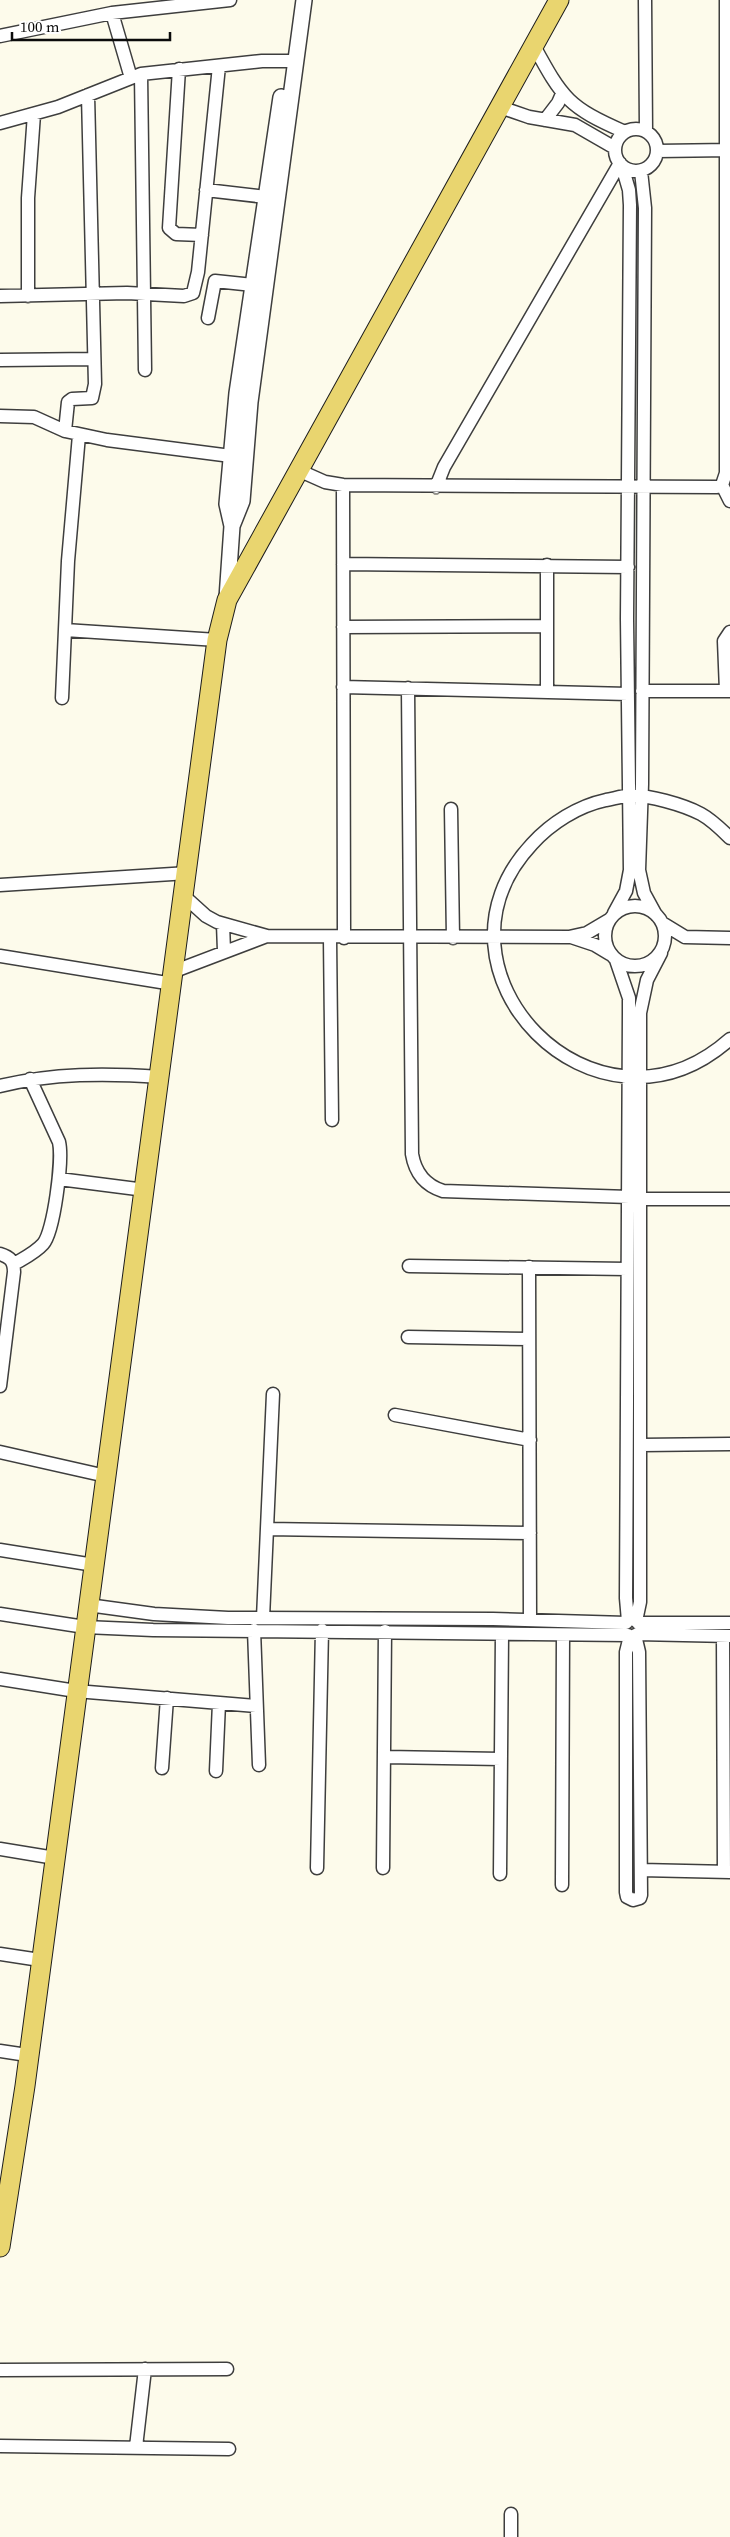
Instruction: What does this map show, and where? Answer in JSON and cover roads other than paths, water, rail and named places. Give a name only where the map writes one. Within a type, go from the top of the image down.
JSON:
[{"type":"main road","points":[[0,2248],[55,1858],[218,640],[227,600],[559,0]]},
{"type":"street","points":[[0,36],[112,13],[230,0]]},
{"type":"street","points":[[232,526],[242,501],[250,402],[291,61],[295,0]]},
{"type":"street","points":[[227,600],[232,526],[227,504],[237,393],[266,197],[304,0]]},
{"type":"street","points":[[646,0],[646,131]]},
{"type":"street","points":[[298,470],[325,482],[343,485],[717,488],[722,485],[726,473],[728,424],[726,0]]},
{"type":"street","points":[[112,13],[136,76],[145,294],[145,370]]},
{"type":"street","points":[[534,46],[562,94],[582,112],[625,132]]},
{"type":"street","points":[[0,123],[34,114],[136,76],[179,69],[262,61],[291,61]]},
{"type":"street","points":[[0,296],[145,294],[184,296],[193,293],[202,235],[219,66]]},
{"type":"street","points":[[179,69],[169,228],[176,234],[202,235]]},
{"type":"street","points":[[545,120],[558,103],[562,94]]},
{"type":"street","points":[[65,431],[68,402],[72,399],[92,398],[94,394],[88,95]]},
{"type":"street","points":[[500,107],[528,117],[575,125],[615,148],[627,181],[630,205],[628,694],[639,870],[644,893],[665,933],[663,948],[647,980],[642,996],[635,1077]]},
{"type":"street","points":[[28,296],[28,198],[34,114]]},
{"type":"street","points":[[615,148],[620,136],[625,132],[637,129],[646,131],[654,138],[658,151],[652,164],[641,170],[628,169],[621,164]]},
{"type":"street","points":[[658,151],[728,150]]},
{"type":"street","points":[[436,487],[444,467],[621,164]]},
{"type":"street","points":[[635,1198],[628,1269],[626,1598],[632,1629],[639,1652],[641,1895],[640,1898],[633,1900],[626,1897],[626,1652],[632,1629],[640,1602],[641,1445],[635,1198],[635,1077],[629,998],[604,937],[626,891],[630,876],[642,691],[645,208],[641,170]]},
{"type":"street","points":[[206,190],[266,197]]},
{"type":"street","points":[[208,318],[215,281],[253,285]]},
{"type":"street","points":[[0,360],[94,359]]},
{"type":"street","points":[[0,416],[34,417],[79,435],[231,456]]},
{"type":"street","points":[[62,698],[68,561],[79,435]]},
{"type":"street","points":[[343,485],[344,938]]},
{"type":"street","points":[[722,485],[730,501]]},
{"type":"street","points":[[343,564],[628,568]]},
{"type":"street","points":[[546,692],[548,566]]},
{"type":"street","points":[[343,627],[547,626]]},
{"type":"street","points":[[65,630],[218,640]]},
{"type":"street","points":[[642,691],[728,691],[724,641],[730,632]]},
{"type":"street","points":[[343,687],[628,694]]},
{"type":"street","points":[[408,688],[412,1154],[414,1165],[422,1178],[431,1187],[443,1191],[635,1198],[730,1199]]},
{"type":"street","points":[[730,838],[716,824],[700,813],[662,800],[635,796],[582,808],[553,825],[537,839],[515,864],[500,896],[495,937],[498,961],[505,986],[524,1022],[556,1051],[573,1061],[609,1075],[635,1077],[668,1072],[700,1062],[730,1039]]},
{"type":"street","points":[[451,809],[453,938]]},
{"type":"street","points":[[0,885],[188,873]]},
{"type":"street","points":[[185,897],[206,916],[223,924],[267,936],[330,938],[569,936],[587,933],[612,917],[622,908],[640,906],[678,935],[692,938],[730,938]]},
{"type":"street","points":[[223,924],[224,951]]},
{"type":"street","points":[[0,956],[174,978],[224,951],[267,936]]},
{"type":"street","points":[[569,936],[595,945],[625,965],[640,966],[654,961],[663,948],[692,938]]},
{"type":"street","points":[[330,938],[332,1120]]},
{"type":"street","points":[[0,1086],[30,1079],[107,1074],[160,1077]]},
{"type":"street","points":[[14,1264],[36,1250],[47,1237],[59,1179],[62,1152],[30,1079]]},
{"type":"street","points":[[59,1179],[145,1190]]},
{"type":"street","points":[[0,1254],[10,1258],[14,1264],[14,1287],[0,1386]]},
{"type":"street","points":[[409,1266],[628,1269]]},
{"type":"street","points":[[529,1268],[530,1620]]},
{"type":"street","points":[[408,1337],[529,1339]]},
{"type":"street","points":[[262,1618],[273,1394]]},
{"type":"street","points":[[395,1414],[530,1440]]},
{"type":"street","points":[[641,1445],[730,1444]]},
{"type":"street","points":[[0,1452],[106,1476]]},
{"type":"street","points":[[267,1529],[530,1533]]},
{"type":"street","points":[[0,1550],[94,1565]]},
{"type":"street","points":[[88,1605],[154,1614],[262,1618],[530,1620],[726,1636],[727,1872],[641,1870]]},
{"type":"street","points":[[0,1614],[85,1627],[153,1630],[322,1630],[563,1635],[730,1623]]},
{"type":"street","points":[[254,1630],[259,1765]]},
{"type":"street","points":[[317,1868],[322,1630]]},
{"type":"street","points":[[383,1868],[386,1757],[385,1631]]},
{"type":"street","points":[[500,1874],[502,1634]]},
{"type":"street","points":[[562,1885],[563,1635]]},
{"type":"street","points":[[0,1679],[76,1691],[256,1706]]},
{"type":"street","points":[[162,1768],[167,1698]]},
{"type":"street","points":[[216,1771],[219,1703]]},
{"type":"street","points":[[386,1757],[501,1759]]},
{"type":"street","points":[[0,1849],[55,1858]]},
{"type":"street","points":[[0,1954],[40,1960]]},
{"type":"street","points":[[0,2051],[27,2055]]},
{"type":"street","points":[[0,2370],[227,2369]]},
{"type":"street","points":[[136,2447],[145,2370]]},
{"type":"street","points":[[0,2446],[229,2449]]},
{"type":"street","points":[[511,2514],[511,2537]]}]
